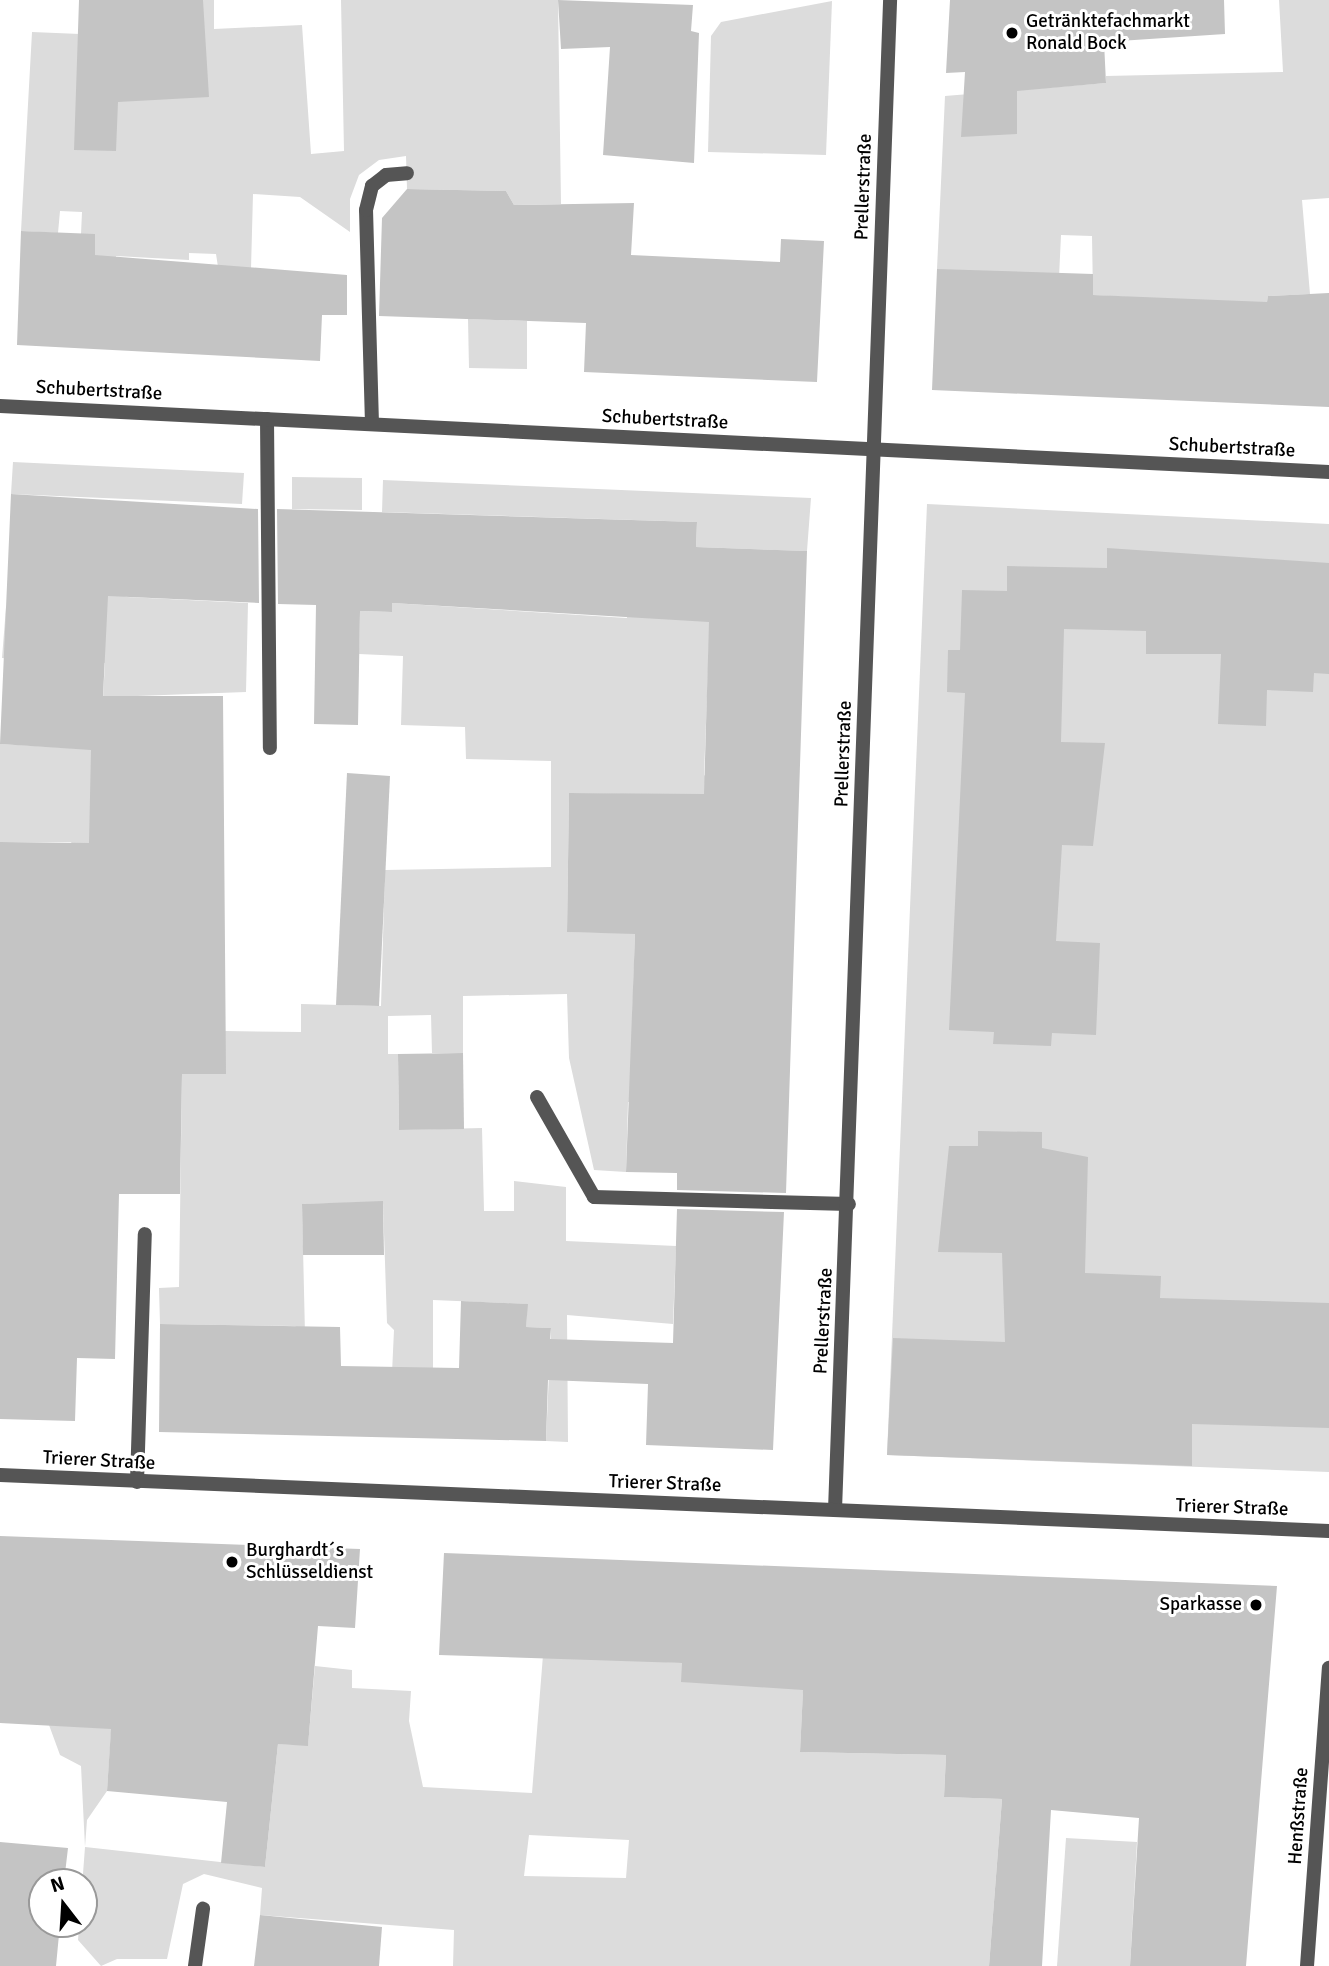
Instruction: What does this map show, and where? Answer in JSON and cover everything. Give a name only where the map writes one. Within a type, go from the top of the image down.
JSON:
[{"type":"street","name":"Prellerstraße","points":[[835,1510],[849,1204],[890,0]]},
{"type":"street","points":[[372,424],[366,210],[372,186],[386,175],[407,173]]},
{"type":"street","name":"Schubertstraße","points":[[0,406],[1329,472]]},
{"type":"street","points":[[267,419],[270,748]]},
{"type":"street","points":[[537,1097],[594,1197],[849,1204]]},
{"type":"street","points":[[137,1482],[145,1234]]},
{"type":"street","name":"Trierer Straße","points":[[0,1475],[1329,1531]]},
{"type":"street","name":"Henßstraße","points":[[1307,1966],[1329,1668]]},
{"type":"street","points":[[195,1966],[203,1909]]},
{"type":"shaded area","points":[[153,0],[214,0],[214,29],[302,25],[311,154],[344,151],[341,0],[558,0],[561,204],[514,205],[506,191],[407,189],[406,156],[379,160],[359,175],[350,199],[350,232],[300,197],[253,194],[251,269],[218,267],[216,254],[189,253],[189,260],[116,256],[115,281],[94,281],[95,234],[81,234],[82,212],[60,211],[58,233],[21,231],[32,32],[80,34]]},
{"type":"shaded area","points":[[1279,0],[1329,0],[1329,198],[1302,200],[1310,294],[1268,296],[1267,305],[1093,295],[1092,236],[1061,235],[1058,299],[937,269],[945,96],[1106,83],[1106,76],[1283,72]]},
{"type":"shaded area","points":[[832,1],[826,155],[708,152],[711,36],[721,22]]},
{"type":"shaded area","points":[[468,319],[527,321],[527,369],[469,368]]},
{"type":"shaded area","points":[[13,462],[244,473],[242,504],[11,494]]},
{"type":"shaded area","points":[[292,477],[362,478],[362,510],[292,509]]},
{"type":"shaded area","points":[[383,480],[811,498],[807,551],[696,547],[697,522],[382,512]]},
{"type":"shaded area","points":[[927,504],[1329,524],[1329,1472],[887,1455]]},
{"type":"shaded area","points":[[629,578],[710,617],[704,775],[732,796],[569,793],[567,932],[635,933],[632,1027],[642,1102],[628,1102],[626,1172],[594,1170],[569,1058],[567,994],[463,996],[463,1053],[432,1053],[431,1015],[388,1016],[388,1054],[398,1054],[399,1130],[482,1128],[484,1211],[514,1211],[514,1181],[566,1187],[566,1241],[676,1246],[673,1324],[567,1315],[568,1442],[546,1441],[551,1328],[526,1327],[527,1304],[433,1300],[433,1437],[389,1437],[394,1330],[387,1323],[383,1202],[302,1204],[305,1334],[295,1326],[160,1324],[159,1288],[179,1287],[182,1074],[225,1031],[301,1032],[301,1004],[381,1006],[385,870],[551,867],[551,761],[466,759],[465,727],[401,725],[403,656],[359,654],[360,611],[391,612],[392,603],[627,618]]},
{"type":"shaded area","points":[[86,584],[127,597],[248,603],[246,692],[137,696],[140,974],[71,842],[0,842],[0,744],[88,749],[103,698],[105,663],[2,658],[6,607],[84,611]]},
{"type":"shaded area","points":[[543,1655],[682,1663],[682,1682],[813,1674],[803,1691],[800,1752],[946,1755],[944,1797],[1002,1799],[989,1966],[453,1966],[454,1930],[260,1915],[262,1888],[204,1874],[183,1884],[167,1959],[117,1959],[101,1966],[78,1940],[98,1938],[98,1868],[83,1868],[85,1847],[265,1867],[278,1744],[308,1745],[315,1666],[352,1670],[352,1688],[411,1691],[409,1721],[423,1787],[532,1793]],"holes":[[[529,1835],[629,1840],[626,1878],[524,1876]]]},
{"type":"shaded area","points":[[113,1704],[107,1791],[87,1820],[85,1847],[81,1766],[60,1755],[49,1725]]},
{"type":"shaded area","points":[[1066,1838],[1137,1842],[1130,1966],[1057,1966]]},
{"type":"building","points":[[79,0],[203,0],[209,97],[118,102],[116,151],[74,150]]},
{"type":"building","points":[[558,0],[693,5],[691,31],[699,33],[694,163],[603,155],[610,47],[561,49]]},
{"type":"building","points":[[950,0],[1224,0],[1225,34],[1104,42],[1106,83],[1017,91],[1017,134],[961,137],[965,72],[946,73]]},
{"type":"building","points":[[407,189],[506,191],[514,205],[634,203],[631,255],[780,262],[781,239],[824,241],[817,382],[584,372],[586,323],[379,316],[382,218]]},
{"type":"building","points":[[21,231],[95,234],[95,255],[347,275],[347,315],[322,315],[320,361],[17,345]]},
{"type":"building","points":[[937,269],[1093,274],[1093,295],[1267,302],[1268,296],[1329,293],[1329,407],[932,390]]},
{"type":"building","points":[[11,494],[258,509],[259,603],[108,596],[103,696],[223,696],[226,1074],[182,1074],[180,1194],[119,1194],[115,1359],[77,1358],[75,1421],[0,1419],[0,842],[89,843],[91,750],[0,744]]},
{"type":"building","points":[[277,509],[697,522],[696,547],[807,551],[786,1193],[677,1190],[677,1173],[626,1172],[635,934],[567,932],[569,793],[704,794],[709,622],[392,603],[392,612],[360,611],[358,725],[314,724],[316,605],[278,604]]},
{"type":"building","points":[[1107,548],[1329,563],[1329,674],[1314,673],[1313,692],[1267,690],[1266,726],[1218,724],[1221,654],[1146,654],[1146,631],[1064,629],[1061,742],[1105,743],[1093,846],[1062,845],[1056,941],[1100,943],[1096,1035],[1052,1033],[1051,1046],[993,1044],[994,1032],[949,1030],[965,693],[947,692],[948,650],[960,650],[962,590],[1007,591],[1007,566],[1107,568]]},
{"type":"building","points":[[347,773],[390,776],[379,1006],[336,1005]]},
{"type":"building","points":[[463,1053],[464,1129],[399,1130],[398,1054]]},
{"type":"building","points":[[978,1131],[1042,1132],[1042,1148],[1088,1157],[1085,1273],[1161,1276],[1160,1298],[1329,1303],[1329,1428],[1192,1424],[1192,1466],[887,1455],[893,1338],[1005,1342],[1002,1253],[938,1252],[949,1146],[978,1146]]},
{"type":"building","points":[[383,1201],[384,1255],[303,1255],[302,1204]]},
{"type":"building","points":[[677,1209],[784,1212],[773,1450],[646,1445],[648,1384],[548,1380],[546,1441],[159,1432],[160,1324],[340,1327],[341,1366],[459,1368],[461,1301],[528,1304],[526,1327],[551,1328],[550,1339],[673,1343]]},
{"type":"building","points":[[0,1536],[360,1549],[355,1628],[318,1626],[308,1746],[278,1744],[265,1867],[221,1863],[227,1802],[107,1791],[111,1729],[0,1723]]},
{"type":"building","points":[[444,1553],[1277,1586],[1246,1966],[1130,1966],[1139,1818],[1051,1810],[1042,1966],[989,1966],[1002,1799],[944,1797],[946,1755],[800,1752],[803,1690],[681,1682],[682,1663],[439,1655]]},
{"type":"building","points":[[0,1842],[68,1848],[66,1868],[28,1868],[28,1938],[59,1938],[56,1966],[0,1966]]},
{"type":"building","points":[[260,1915],[382,1927],[379,1966],[254,1966]]},
{"type":"place","name":"Getränktefachmarkt Ronald Bock","points":[[1012,33]]},
{"type":"place","name":"Burghardt´s Schlüsseldienst","points":[[232,1562]]},
{"type":"place","name":"Sparkasse","points":[[1256,1605]]}]
